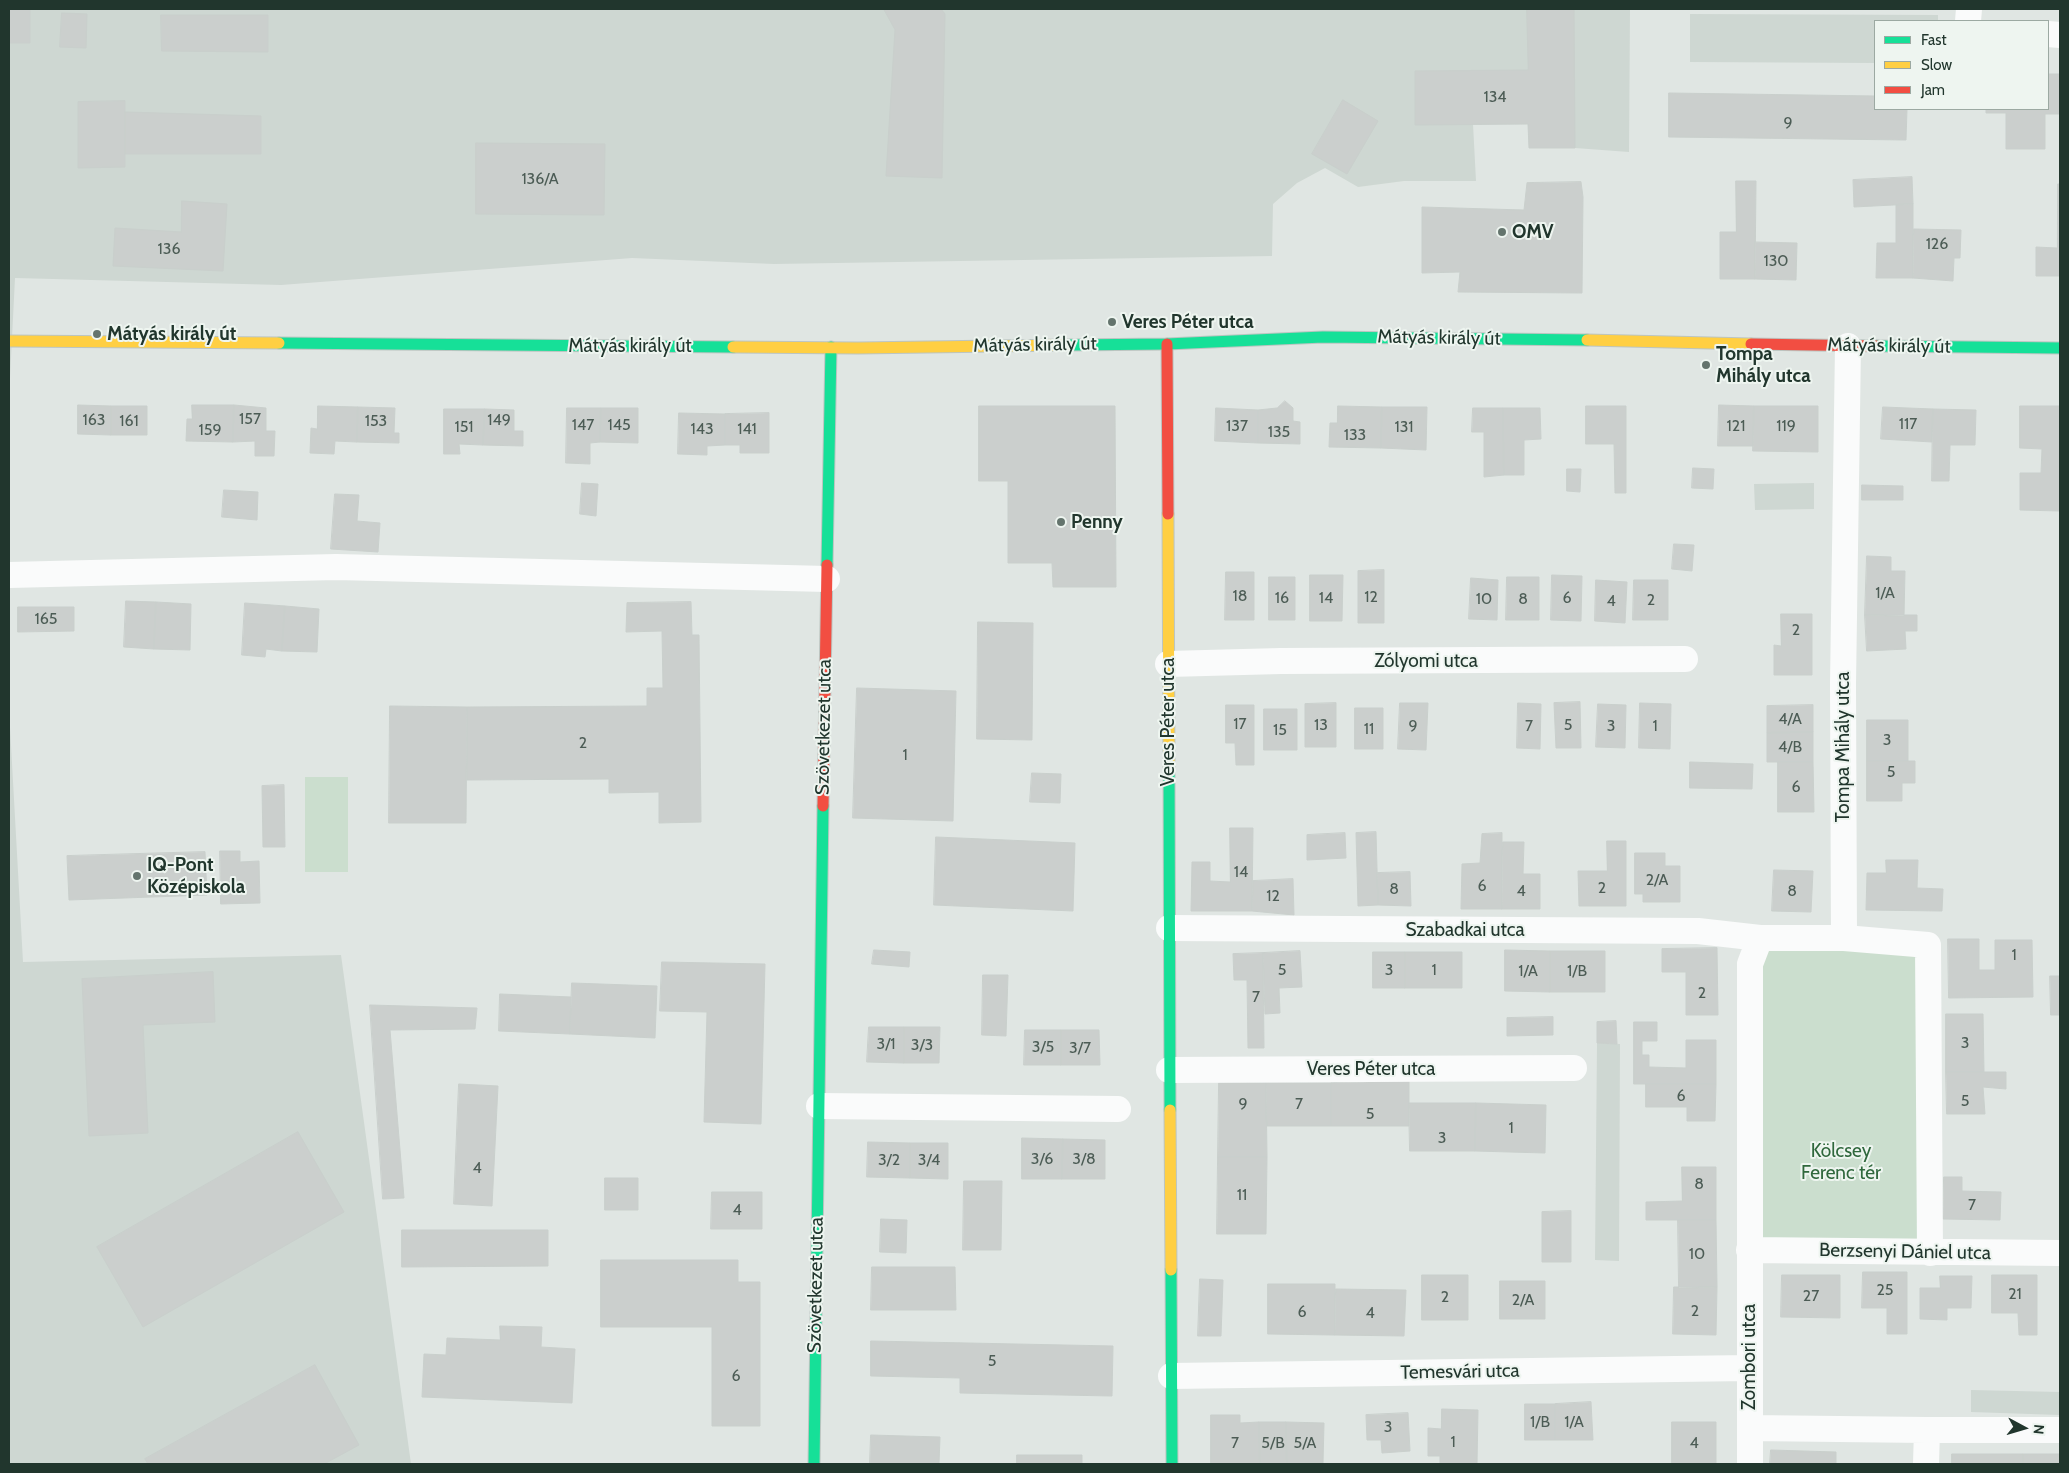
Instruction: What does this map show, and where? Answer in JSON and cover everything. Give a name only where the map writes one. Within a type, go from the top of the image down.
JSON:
[{"type":"street","name":"Mátyás király út","points":[[9,341],[831,347],[1167,344],[1323,337],[1627,340],[1848,346],[2060,348]]},
{"type":"street","name":"Veres Péter utca","points":[[1167,344],[1172,1464]]},
{"type":"street","name":"Tompa Mihály utca","points":[[1844,938],[1842,684],[1848,346]]},
{"type":"street","name":"Szövetkezet utca","points":[[814,1464],[831,347]]},
{"type":"street","points":[[9,575],[336,567],[827,579]]},
{"type":"street","name":"Zólyomi utca","points":[[1168,664],[1291,661],[1685,659]]},
{"type":"street","name":"Szabadkai utca","points":[[1169,928],[1698,931],[1760,938]]},
{"type":"street","points":[[1749,1250],[1750,964],[1760,938],[1844,938],[1928,944],[1930,1252]]},
{"type":"street","name":"Veres Péter utca","points":[[1169,1070],[1574,1068]]},
{"type":"street","points":[[819,1106],[1118,1110]]},
{"type":"street","name":"Berzsenyi Dániel utca","points":[[1749,1250],[2060,1253]]},
{"type":"street","name":"Zombori utca","points":[[1749,1250],[1748,1368],[1750,1464]]},
{"type":"street","name":"Temesvári utca","points":[[1171,1376],[1748,1368]]},
{"type":"street","points":[[1750,1428],[2060,1430]]},
{"type":"street","points":[[1926,1464],[1927,1430]]},
{"type":"shaded area","points":[[9,9],[1630,9],[1629,152],[1575,148],[1529,148],[1528,124],[1473,124],[1476,181],[1404,181],[1358,187],[1325,168],[1297,183],[1273,204],[1272,256],[774,264],[632,258],[281,285],[15,278],[9,398]]},
{"type":"shaded area","points":[[1690,14],[1938,15],[1938,20],[1874,20],[1874,63],[1690,62]]},
{"type":"shaded area","points":[[1814,483],[1814,509],[1755,510],[1754,484]]},
{"type":"shaded area","points":[[9,709],[23,962],[341,955],[411,1464],[9,1464]]},
{"type":"shaded area","points":[[1597,1043],[1620,1044],[1619,1261],[1595,1260]]},
{"type":"shaded area","points":[[1971,1390],[2060,1392],[2060,1415],[1971,1412]]},
{"type":"green space","points":[[305,777],[348,777],[348,872],[305,872]]},
{"type":"green space","name":"Kölcsey Ferenc tér","points":[[1928,945],[1930,1253],[1749,1250],[1759,968],[1769,947]]},
{"type":"building","points":[[9,9],[30,9],[30,43],[9,43]]},
{"type":"building","points":[[884,9],[941,9],[945,14],[942,178],[886,176],[895,30]]},
{"type":"building","points":[[1527,9],[1574,9],[1575,148],[1529,148],[1528,124],[1415,125],[1415,71],[1528,70]]},
{"type":"building","points":[[62,13],[87,14],[86,48],[60,47]]},
{"type":"building","points":[[161,15],[268,15],[268,52],[162,51]]},
{"type":"building","points":[[2049,74],[2060,74],[2060,114],[2045,114],[2045,149],[2006,149],[2006,113],[1986,113],[1986,110],[2049,110]]},
{"type":"building","points":[[1669,93],[1874,96],[1874,110],[1907,110],[1906,140],[1669,137]]},
{"type":"building","points":[[1343,100],[1378,121],[1347,174],[1312,154]]},
{"type":"building","points":[[125,101],[125,167],[78,168],[78,102]]},
{"type":"building","points":[[125,112],[261,116],[261,154],[125,154]]},
{"type":"building","points":[[476,143],[605,144],[604,215],[476,214]]},
{"type":"building","points":[[1912,177],[1913,204],[1854,207],[1853,180]]},
{"type":"building","points":[[1736,181],[1756,181],[1755,279],[1720,279],[1720,232],[1736,232]]},
{"type":"building","name":"OMV","points":[[1581,182],[1583,197],[1582,293],[1458,292],[1460,272],[1422,273],[1422,207],[1524,210],[1527,183]]},
{"type":"building","points":[[2058,184],[2060,184],[2060,276],[2036,276],[2036,247],[2057,248]]},
{"type":"building","points":[[182,201],[227,204],[223,271],[113,266],[115,228],[181,232]]},
{"type":"building","points":[[1913,204],[1913,278],[1876,278],[1877,243],[1896,243],[1896,205]]},
{"type":"building","points":[[1914,229],[1961,230],[1960,258],[1954,258],[1953,281],[1913,278]]},
{"type":"building","points":[[1755,242],[1797,243],[1796,280],[1755,279]]},
{"type":"building","points":[[1285,401],[1293,408],[1293,421],[1300,422],[1300,444],[1258,443],[1258,410],[1277,408]]},
{"type":"building","points":[[78,405],[111,406],[111,435],[78,434]]},
{"type":"building","points":[[192,405],[234,405],[233,442],[186,441],[187,419],[192,419]]},
{"type":"building","points":[[234,405],[266,408],[266,431],[275,431],[274,456],[255,456],[255,441],[233,442]]},
{"type":"building","points":[[1719,405],[1754,406],[1753,446],[1718,446]]},
{"type":"building","points":[[111,406],[147,406],[147,435],[111,435]]},
{"type":"building","points":[[318,406],[358,407],[357,442],[335,441],[334,454],[310,453],[311,428],[317,429]]},
{"type":"building","name":"Penny","points":[[979,406],[1115,406],[1116,587],[1053,587],[1052,563],[1008,563],[1008,481],[979,481]]},
{"type":"building","points":[[1338,406],[1382,407],[1381,448],[1329,447],[1330,423],[1337,423]]},
{"type":"building","points":[[1586,406],[1626,406],[1626,493],[1615,493],[1614,444],[1586,444]]},
{"type":"building","points":[[1754,406],[1818,406],[1818,452],[1753,451]]},
{"type":"building","points":[[2020,406],[2060,406],[2060,511],[2020,510],[2020,473],[2041,473],[2042,449],[2020,448]]},
{"type":"building","points":[[358,407],[395,408],[394,433],[399,433],[399,443],[357,442]]},
{"type":"building","points":[[1382,407],[1427,407],[1426,450],[1381,448]]},
{"type":"building","points":[[1883,407],[1933,409],[1932,442],[1881,439]]},
{"type":"building","points":[[567,408],[601,408],[600,442],[590,443],[590,464],[566,463]]},
{"type":"building","points":[[601,408],[638,408],[638,443],[600,442]]},
{"type":"building","points":[[1216,408],[1258,410],[1258,443],[1215,441]]},
{"type":"building","points":[[1473,408],[1503,408],[1504,475],[1484,477],[1484,432],[1472,432]]},
{"type":"building","points":[[1503,408],[1540,408],[1541,439],[1524,440],[1524,475],[1504,475]]},
{"type":"building","points":[[444,409],[485,409],[483,445],[459,444],[460,454],[444,454]]},
{"type":"building","points":[[485,409],[514,410],[514,431],[523,431],[523,446],[483,445]]},
{"type":"building","points":[[1933,409],[1976,410],[1975,445],[1950,445],[1949,481],[1932,481]]},
{"type":"building","points":[[679,413],[725,414],[725,445],[707,446],[707,455],[678,454]]},
{"type":"building","points":[[769,413],[769,453],[740,453],[740,445],[725,445],[725,414]]},
{"type":"building","points":[[1693,468],[1714,469],[1713,489],[1692,488]]},
{"type":"building","points":[[1567,469],[1581,469],[1580,492],[1567,491]]},
{"type":"building","points":[[582,483],[598,484],[596,516],[580,514]]},
{"type":"building","points":[[1862,485],[1903,486],[1903,500],[1862,500]]},
{"type":"building","points":[[224,490],[258,492],[257,520],[222,517]]},
{"type":"building","points":[[335,494],[359,495],[357,521],[380,523],[378,552],[331,549]]},
{"type":"building","points":[[1674,544],[1694,545],[1692,571],[1672,569]]},
{"type":"building","points":[[1867,556],[1891,557],[1891,571],[1905,571],[1904,616],[1865,615]]},
{"type":"building","points":[[1384,570],[1384,623],[1358,623],[1358,571]]},
{"type":"building","points":[[1226,572],[1254,572],[1254,620],[1225,620]]},
{"type":"building","points":[[1310,575],[1343,575],[1342,621],[1310,621]]},
{"type":"building","points":[[1552,575],[1582,576],[1581,621],[1551,620]]},
{"type":"building","points":[[1269,577],[1295,577],[1295,620],[1269,620]]},
{"type":"building","points":[[1507,577],[1539,577],[1539,620],[1506,620]]},
{"type":"building","points":[[1471,578],[1498,580],[1497,620],[1469,619]]},
{"type":"building","points":[[1596,580],[1627,582],[1625,623],[1595,621]]},
{"type":"building","points":[[1634,580],[1668,580],[1668,620],[1633,620]]},
{"type":"building","points":[[126,601],[156,602],[154,649],[124,647]]},
{"type":"building","points":[[156,602],[191,604],[190,650],[154,649]]},
{"type":"building","points":[[691,602],[692,635],[699,635],[701,822],[659,823],[659,792],[609,793],[609,779],[467,780],[467,707],[647,706],[647,688],[663,688],[662,631],[626,632],[627,603]]},
{"type":"building","points":[[245,603],[285,606],[282,651],[266,649],[265,657],[242,655]]},
{"type":"building","points":[[285,606],[319,609],[317,652],[282,651]]},
{"type":"building","points":[[18,607],[74,607],[74,631],[18,632]]},
{"type":"building","points":[[1781,614],[1812,614],[1812,675],[1774,675],[1774,645],[1781,646]]},
{"type":"building","points":[[1865,615],[1917,615],[1917,631],[1905,631],[1906,649],[1867,651]]},
{"type":"building","points":[[978,622],[1033,623],[1032,740],[977,739]]},
{"type":"building","points":[[857,688],[956,691],[953,821],[853,818]]},
{"type":"building","points":[[1580,702],[1581,748],[1556,748],[1554,703]]},
{"type":"building","points":[[1336,703],[1336,747],[1305,747],[1305,704]]},
{"type":"building","points":[[1400,703],[1428,703],[1426,750],[1398,749]]},
{"type":"building","points":[[1518,703],[1541,704],[1540,749],[1517,748]]},
{"type":"building","points":[[1640,703],[1671,704],[1670,749],[1639,748]]},
{"type":"building","points":[[1598,704],[1626,705],[1625,748],[1596,747]]},
{"type":"building","points":[[1226,705],[1254,705],[1254,765],[1236,765],[1235,743],[1226,743]]},
{"type":"building","points":[[1813,705],[1813,732],[1767,733],[1767,706]]},
{"type":"building","points":[[390,706],[467,707],[466,823],[389,823]]},
{"type":"building","points":[[1355,708],[1383,708],[1383,749],[1355,749]]},
{"type":"building","points":[[1264,709],[1297,709],[1297,750],[1264,750]]},
{"type":"building","points":[[1867,720],[1908,720],[1908,761],[1867,761]]},
{"type":"building","points":[[1813,732],[1813,762],[1767,762],[1767,733]]},
{"type":"building","points":[[1867,761],[1915,761],[1915,783],[1902,783],[1902,801],[1867,801]]},
{"type":"building","points":[[1690,762],[1753,764],[1752,789],[1690,788]]},
{"type":"building","points":[[1778,762],[1813,762],[1814,812],[1778,812]]},
{"type":"building","points":[[1032,773],[1061,774],[1060,803],[1030,802]]},
{"type":"building","points":[[284,785],[285,847],[263,847],[262,786]]},
{"type":"building","points":[[1230,828],[1253,828],[1252,911],[1191,911],[1192,862],[1210,862],[1210,881],[1230,882]]},
{"type":"building","points":[[1376,832],[1378,905],[1358,906],[1356,833]]},
{"type":"building","points":[[1345,833],[1346,858],[1307,860],[1307,835]]},
{"type":"building","points":[[1502,833],[1502,909],[1461,909],[1462,864],[1480,863],[1482,834]]},
{"type":"building","points":[[936,837],[1075,843],[1073,911],[934,905]]},
{"type":"building","points":[[1607,841],[1626,841],[1626,906],[1579,906],[1578,871],[1607,871]]},
{"type":"building","points":[[1503,842],[1524,842],[1523,874],[1540,874],[1540,909],[1502,909]]},
{"type":"building","points":[[220,851],[240,851],[240,862],[259,861],[260,903],[221,904]]},
{"type":"building","name":"IQ-Pont Középiskola","points":[[205,852],[207,895],[69,900],[67,856]]},
{"type":"building","points":[[1635,853],[1665,853],[1665,866],[1680,866],[1680,902],[1643,902],[1643,894],[1635,894]]},
{"type":"building","points":[[1886,860],[1918,860],[1917,888],[1943,889],[1942,911],[1866,910],[1867,873],[1886,873]]},
{"type":"building","points":[[1774,870],[1813,871],[1811,912],[1772,911]]},
{"type":"building","points":[[1410,872],[1411,906],[1378,905],[1377,873]]},
{"type":"building","points":[[1293,879],[1294,915],[1252,911],[1253,881]]},
{"type":"building","points":[[1948,939],[1979,939],[1979,970],[1995,970],[1995,940],[2032,940],[2033,997],[1949,998]]},
{"type":"building","points":[[1717,948],[1718,1015],[1686,1015],[1686,972],[1662,972],[1662,949]]},
{"type":"building","points":[[874,950],[910,952],[909,967],[872,964]]},
{"type":"building","points":[[1505,950],[1550,951],[1550,992],[1505,991]]},
{"type":"building","points":[[1300,951],[1302,987],[1279,988],[1280,1013],[1265,1014],[1263,953]]},
{"type":"building","points":[[1550,951],[1605,951],[1605,992],[1550,992]]},
{"type":"building","points":[[1373,952],[1405,952],[1405,988],[1373,988]]},
{"type":"building","points":[[1405,952],[1462,952],[1462,988],[1405,988]]},
{"type":"building","points":[[1263,953],[1264,1048],[1248,1048],[1247,980],[1234,980],[1233,954]]},
{"type":"building","points":[[662,962],[765,964],[761,1124],[704,1122],[707,1012],[660,1011]]},
{"type":"building","points":[[213,972],[215,1022],[143,1025],[148,1133],[89,1136],[82,979]]},
{"type":"building","points":[[983,975],[1008,975],[1006,1036],[982,1035]]},
{"type":"building","points":[[2050,976],[2060,976],[2060,1015],[2051,1015]]},
{"type":"building","points":[[572,983],[657,986],[655,1038],[570,1034]]},
{"type":"building","points":[[500,994],[571,997],[570,1034],[499,1031]]},
{"type":"building","points":[[370,1005],[477,1008],[475,1029],[390,1030],[404,1198],[383,1199]]},
{"type":"building","points":[[1946,1014],[1983,1014],[1984,1072],[1946,1072]]},
{"type":"building","points":[[1553,1017],[1553,1035],[1507,1036],[1507,1018]]},
{"type":"building","points":[[1616,1021],[1617,1044],[1597,1043],[1597,1022]]},
{"type":"building","points":[[1634,1022],[1657,1022],[1657,1041],[1642,1041],[1642,1055],[1649,1055],[1649,1067],[1686,1068],[1686,1040],[1716,1040],[1716,1084],[1634,1084]]},
{"type":"building","points":[[869,1027],[904,1027],[904,1063],[867,1062]]},
{"type":"building","points":[[904,1027],[940,1027],[939,1063],[904,1063]]},
{"type":"building","points":[[1025,1030],[1061,1030],[1061,1065],[1024,1065]]},
{"type":"building","points":[[1061,1030],[1099,1030],[1100,1065],[1061,1065]]},
{"type":"building","points":[[1946,1072],[2006,1072],[2006,1089],[1983,1087],[1985,1114],[1947,1114]]},
{"type":"building","points":[[1409,1081],[1409,1126],[1331,1126],[1331,1083]]},
{"type":"building","points":[[1219,1083],[1266,1083],[1267,1157],[1218,1157]]},
{"type":"building","points":[[1266,1083],[1331,1083],[1331,1126],[1267,1126]]},
{"type":"building","points":[[459,1084],[498,1086],[492,1206],[454,1204]]},
{"type":"building","points":[[1646,1084],[1716,1084],[1715,1121],[1687,1121],[1687,1107],[1646,1107]]},
{"type":"building","points":[[1409,1103],[1476,1103],[1475,1151],[1410,1151]]},
{"type":"building","points":[[1476,1103],[1546,1105],[1545,1153],[1475,1151]]},
{"type":"building","points":[[298,1132],[344,1212],[143,1327],[97,1247]]},
{"type":"building","points":[[1022,1138],[1063,1139],[1062,1179],[1022,1179]]},
{"type":"building","points":[[1063,1139],[1105,1140],[1105,1179],[1062,1179]]},
{"type":"building","points":[[868,1142],[910,1143],[910,1178],[867,1177]]},
{"type":"building","points":[[910,1143],[948,1143],[948,1179],[910,1178]]},
{"type":"building","points":[[1218,1157],[1267,1157],[1266,1234],[1217,1234]]},
{"type":"building","points":[[1682,1167],[1716,1167],[1716,1220],[1646,1220],[1646,1202],[1682,1201]]},
{"type":"building","points":[[1944,1177],[1962,1177],[1962,1191],[2001,1192],[2000,1220],[1943,1219]]},
{"type":"building","points":[[605,1178],[638,1178],[638,1210],[605,1210]]},
{"type":"building","points":[[964,1181],[1002,1181],[1001,1250],[963,1250]]},
{"type":"building","points":[[712,1192],[762,1192],[762,1229],[711,1229]]},
{"type":"building","points":[[1571,1211],[1571,1262],[1542,1262],[1542,1212]]},
{"type":"building","points":[[881,1219],[907,1220],[906,1253],[880,1252]]},
{"type":"building","points":[[1678,1220],[1716,1220],[1717,1287],[1679,1288]]},
{"type":"building","points":[[402,1230],[548,1230],[548,1266],[402,1267]]},
{"type":"building","points":[[601,1260],[738,1260],[738,1282],[760,1282],[760,1426],[712,1426],[712,1327],[601,1327]]},
{"type":"building","points":[[872,1267],[955,1267],[956,1310],[871,1310]]},
{"type":"building","points":[[1863,1272],[1907,1272],[1907,1334],[1887,1334],[1887,1308],[1862,1308]]},
{"type":"building","points":[[1422,1275],[1468,1275],[1468,1320],[1422,1320]]},
{"type":"building","points":[[1782,1275],[1840,1275],[1840,1318],[1781,1317]]},
{"type":"building","points":[[1992,1275],[2037,1275],[2037,1335],[2019,1335],[2018,1313],[1992,1313]]},
{"type":"building","points":[[1940,1276],[1972,1276],[1971,1308],[1947,1308],[1947,1320],[1920,1319],[1920,1288],[1940,1288]]},
{"type":"building","points":[[1200,1279],[1223,1280],[1221,1336],[1198,1336]]},
{"type":"building","points":[[1500,1281],[1545,1281],[1545,1319],[1500,1319]]},
{"type":"building","points":[[1268,1284],[1335,1284],[1335,1335],[1268,1334]]},
{"type":"building","points":[[1674,1287],[1717,1287],[1716,1335],[1673,1334]]},
{"type":"building","points":[[1336,1289],[1406,1290],[1404,1336],[1335,1335]]},
{"type":"building","points":[[500,1326],[542,1327],[541,1347],[575,1349],[572,1403],[422,1397],[424,1354],[446,1355],[447,1338],[500,1340]]},
{"type":"building","points":[[871,1341],[1113,1346],[1112,1396],[960,1393],[960,1378],[871,1376]]},
{"type":"building","points":[[315,1365],[359,1445],[324,1464],[148,1464],[145,1459]]},
{"type":"building","points":[[1591,1402],[1593,1440],[1555,1440],[1555,1404]]},
{"type":"building","points":[[1525,1404],[1555,1404],[1555,1440],[1525,1440]]},
{"type":"building","points":[[1442,1409],[1478,1410],[1477,1464],[1440,1464],[1440,1456],[1428,1456],[1428,1428],[1441,1429]]},
{"type":"building","points":[[1408,1413],[1410,1451],[1382,1453],[1381,1440],[1367,1440],[1366,1415]]},
{"type":"building","points":[[1211,1415],[1240,1415],[1240,1423],[1259,1422],[1260,1464],[1211,1464]]},
{"type":"building","points":[[1259,1422],[1286,1422],[1287,1464],[1260,1464]]},
{"type":"building","points":[[1286,1422],[1324,1423],[1323,1463],[1287,1464]]},
{"type":"building","points":[[1672,1422],[1716,1422],[1716,1464],[1672,1464]]},
{"type":"building","points":[[871,1435],[940,1437],[939,1464],[870,1464]]},
{"type":"building","points":[[1771,1450],[1836,1452],[1836,1464],[1770,1464]]},
{"type":"building","points":[[1952,1454],[2023,1454],[2023,1464],[1952,1464]]},
{"type":"building","points":[[2023,1454],[2060,1454],[2060,1464],[2023,1464]]},
{"type":"building","points":[[1017,1455],[1082,1455],[1082,1464],[1017,1464]]},
{"type":"traffic: fast","points":[[1067,345],[1167,344],[1323,337],[1587,340]]},
{"type":"traffic: fast","points":[[279,343],[733,347]]},
{"type":"traffic: fast","points":[[1877,346],[2060,348]]},
{"type":"traffic: fast","points":[[827,565],[831,347]]},
{"type":"traffic: fast","points":[[1169,766],[1170,1110]]},
{"type":"traffic: fast","points":[[814,1464],[823,806]]},
{"type":"traffic: fast","points":[[1171,1270],[1172,1464]]},
{"type":"traffic: slow","points":[[1587,340],[1751,344]]},
{"type":"traffic: slow","points":[[9,341],[279,343]]},
{"type":"traffic: slow","points":[[733,347],[858,348],[1067,345]]},
{"type":"traffic: slow","points":[[1168,514],[1169,766]]},
{"type":"traffic: slow","points":[[1170,1110],[1171,1270]]},
{"type":"traffic: jam","points":[[1167,344],[1168,514]]},
{"type":"traffic: jam","points":[[1751,344],[1877,346]]},
{"type":"traffic: jam","points":[[823,806],[827,565]]},
{"type":"place","name":"OMV","points":[[1502,232]]},
{"type":"place","name":"Veres Péter utca","points":[[1112,322]]},
{"type":"place","name":"Mátyás király út","points":[[97,334]]},
{"type":"place","name":"Tompa Mihály utca","points":[[1706,365]]},
{"type":"place","name":"Penny","points":[[1061,522]]},
{"type":"place","name":"IQ-Pont Középiskola","points":[[137,876]]}]
